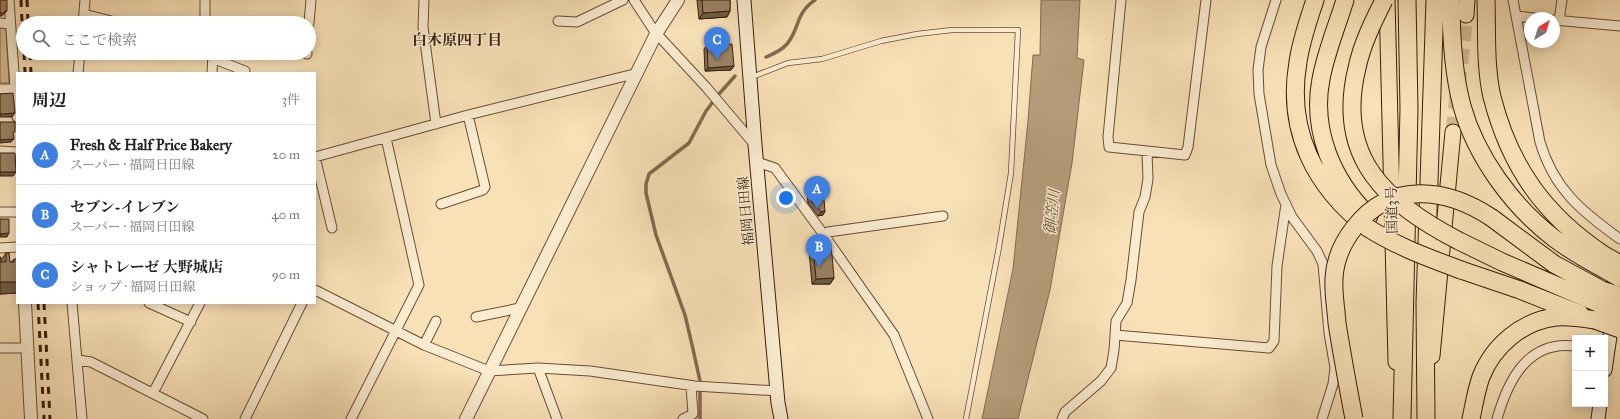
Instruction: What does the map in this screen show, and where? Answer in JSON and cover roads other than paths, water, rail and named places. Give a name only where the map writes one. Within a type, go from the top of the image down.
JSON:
[{"type":"highway","points":[[1315,0],[1302,40],[1297,64],[1295,86],[1299,126],[1305,147],[1314,168],[1325,185],[1353,216],[1371,224],[1434,260],[1461,270],[1520,290],[1599,304]]},
{"type":"highway","points":[[1345,0],[1326,57],[1321,81],[1319,104],[1321,126],[1326,151],[1335,172],[1371,224]]},
{"type":"highway","points":[[1384,0],[1364,45],[1354,82],[1352,110],[1358,147],[1366,164],[1376,179],[1401,206],[1434,228],[1509,265],[1620,312]]},
{"type":"highway","name":"国道3号","points":[[1387,0],[1397,419]]},
{"type":"highway","points":[[1402,419],[1409,109],[1407,0]]},
{"type":"highway","points":[[1486,0],[1488,59],[1492,96],[1507,142],[1524,176],[1542,200],[1562,223],[1620,278]]},
{"type":"highway","points":[[1451,5],[1454,64],[1463,107],[1471,130],[1493,172],[1517,204],[1539,226],[1555,239],[1604,262],[1620,263]]},
{"type":"highway","points":[[1426,419],[1425,303],[1451,5]]},
{"type":"highway","points":[[1429,419],[1436,303],[1453,132]]},
{"type":"highway","points":[[1354,419],[1339,335],[1334,293],[1334,277],[1337,262],[1349,234],[1363,218],[1383,202],[1397,197],[1426,193],[1453,198],[1480,209],[1554,264],[1599,304],[1620,329]]},
{"type":"highway","points":[[1471,419],[1481,377],[1493,356],[1512,336],[1525,327],[1540,321],[1556,317],[1573,317],[1599,304],[1620,296]]},
{"type":"main road","name":"福岡日田線","points":[[744,0],[755,145],[777,391],[781,419]]},
{"type":"main road","points":[[1608,338],[1620,263]]},
{"type":"main road","points":[[1598,419],[1600,407]]},
{"type":"street","points":[[9,0],[16,103]]},
{"type":"street","points":[[84,16],[86,0]]},
{"type":"street","points":[[205,16],[206,0]]},
{"type":"street","points":[[309,16],[310,0]]},
{"type":"street","points":[[424,0],[423,27],[436,124]]},
{"type":"street","points":[[558,20],[578,22],[623,0]]},
{"type":"street","points":[[634,0],[656,34],[716,98],[755,145]]},
{"type":"street","points":[[466,419],[656,34],[678,0]]},
{"type":"street","points":[[1121,0],[1108,136],[1109,146],[1185,156],[1188,147],[1206,0]]},
{"type":"street","points":[[1276,0],[1261,47],[1258,70],[1262,118],[1271,165],[1286,204],[1292,217],[1317,251],[1323,264],[1329,333],[1335,368],[1333,384],[1322,419]]},
{"type":"street","points":[[1514,0],[1540,142],[1548,164],[1565,193],[1580,208],[1620,239]]},
{"type":"street","points":[[1559,12],[1562,0]]},
{"type":"street","points":[[1516,16],[1524,17]]},
{"type":"street","points":[[1560,21],[1620,26]]},
{"type":"street","points":[[0,23],[10,24]]},
{"type":"street","points":[[78,72],[79,60]]},
{"type":"street","points":[[212,60],[212,72]]},
{"type":"street","points":[[221,60],[245,72]]},
{"type":"street","points":[[316,157],[468,115],[638,73]]},
{"type":"street","points":[[0,89],[15,89]]},
{"type":"street","points":[[441,204],[483,190],[485,186],[468,115]]},
{"type":"street","points":[[351,419],[419,285],[386,138]]},
{"type":"street","points":[[0,152],[16,152]]},
{"type":"street","points":[[1062,419],[1065,412],[1101,381],[1111,368],[1116,321],[1127,304],[1139,212],[1145,197],[1147,185],[1147,152]]},
{"type":"street","points":[[316,161],[332,228]]},
{"type":"street","points":[[757,162],[775,168],[894,335],[928,419]]},
{"type":"street","points":[[1115,335],[1269,348],[1272,346],[1274,341],[1277,266],[1286,204]]},
{"type":"street","points":[[0,212],[16,212]]},
{"type":"street","points":[[824,235],[828,232],[943,216]]},
{"type":"street","points":[[0,248],[16,247]]},
{"type":"street","points":[[316,291],[424,345],[489,371],[538,368],[590,371],[697,386],[777,391]]},
{"type":"street","points":[[25,304],[31,419]]},
{"type":"street","points":[[72,304],[82,419]]},
{"type":"street","points":[[151,304],[191,322]]},
{"type":"street","points":[[153,393],[200,304]]},
{"type":"street","points":[[245,419],[302,304]]},
{"type":"street","points":[[476,317],[520,308]]},
{"type":"street","points":[[424,345],[436,321]]},
{"type":"street","points":[[1497,419],[1504,396],[1512,379],[1523,365],[1536,353],[1551,346],[1572,346]]},
{"type":"street","points":[[0,348],[27,348]]},
{"type":"street","points":[[78,360],[91,362],[204,419]]},
{"type":"street","points":[[538,368],[557,419]]},
{"type":"street","points":[[683,419],[692,414],[697,386]]},
{"type":"lane","points":[[750,77],[788,63],[822,59],[881,41],[917,34],[952,30],[1018,30],[1011,173],[999,247],[966,419]]},
{"type":"water","name":"御笠川","points":[[1041,0],[1080,0],[1077,58],[1084,60],[1072,163],[1050,290],[1018,419],[982,419],[1013,269],[1033,55],[1040,55]]},
{"type":"waterway","points":[[766,57],[780,50],[787,44],[794,33],[804,10],[815,0]]},
{"type":"waterway","points":[[700,419],[700,381],[693,349],[685,315],[656,235],[646,193],[646,184],[649,174],[689,143],[706,111],[735,76]]},
{"type":"tunnel","points":[[1453,132],[1466,15]]},
{"type":"railway","points":[[21,0],[22,16]]},
{"type":"railway","points":[[27,0],[28,16]]},
{"type":"railway","points":[[24,60],[25,72]]},
{"type":"railway","points":[[30,60],[31,72]]},
{"type":"railway","points":[[38,304],[44,419]]},
{"type":"railway","points":[[44,304],[50,419]]},
{"type":"place","name":"シャトレーゼ 大野城店","points":[[717,60]]},
{"type":"place","name":"Fresh & Half Price Bakery","points":[[817,209]]},
{"type":"place","name":"セブン-イレブン","points":[[819,267]]},
{"type":"district","name":"白木原四丁目","points":[[457,40]]}]
